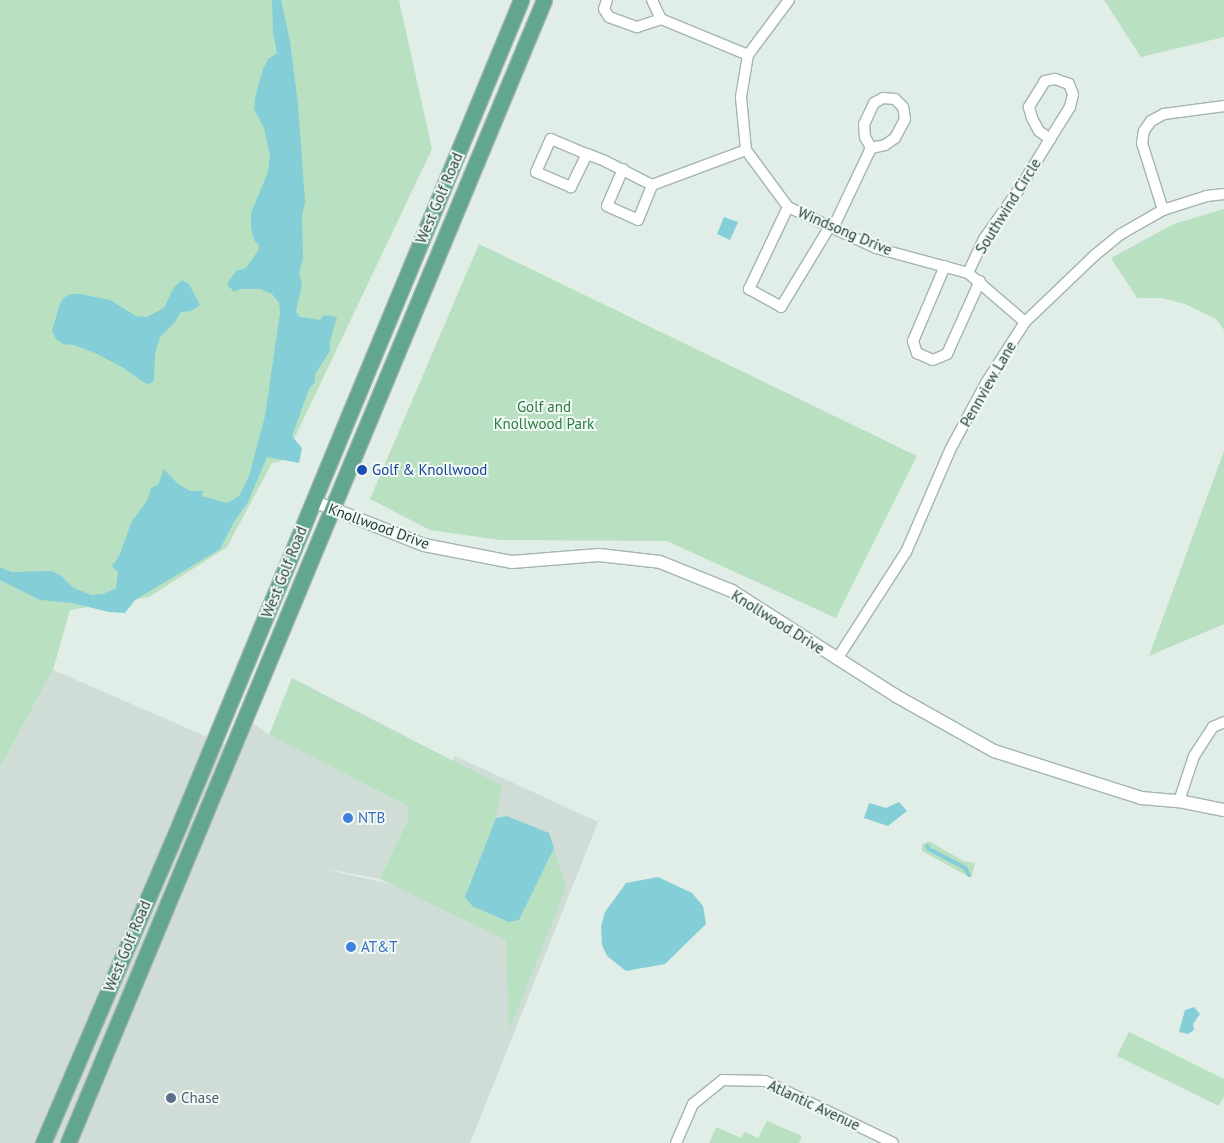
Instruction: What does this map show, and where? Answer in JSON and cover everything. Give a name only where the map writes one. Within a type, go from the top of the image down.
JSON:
[{"type":"main road","name":"West Golf Road","points":[[43,1143],[180,823],[521,0]]},
{"type":"main road","name":"West Golf Road","points":[[68,1143],[544,0]]},
{"type":"street","points":[[607,0],[604,9],[609,17],[637,27],[661,19],[748,55]]},
{"type":"street","points":[[652,0],[661,19]]},
{"type":"street","points":[[587,154],[571,187],[536,172],[551,139],[587,154],[623,170],[652,184],[746,150],[741,97],[748,55],[789,0]]},
{"type":"street","name":"Southwind Circle","points":[[968,273],[984,239],[1050,139],[1070,107],[1073,94],[1069,84],[1056,79],[1046,81],[1030,107],[1032,118],[1039,131],[1050,139]]},
{"type":"street","points":[[883,98],[895,99],[903,107],[905,119],[895,138],[885,145],[871,148],[865,136],[864,124],[874,103],[883,98]]},
{"type":"street","points":[[1163,210],[1142,143],[1144,131],[1151,121],[1164,114],[1224,106]]},
{"type":"street","points":[[788,207],[749,289],[781,307],[831,227],[871,148]]},
{"type":"street","name":"Windsong Drive","points":[[746,150],[788,207],[876,248],[968,273],[980,281],[1026,322]]},
{"type":"street","points":[[623,170],[606,206],[638,220],[652,184]]},
{"type":"street","name":"Pennview Lane","points":[[837,659],[906,552],[951,448],[986,383],[1026,322],[1096,255],[1121,234],[1163,210],[1207,196],[1224,194]]},
{"type":"street","points":[[945,266],[913,342],[917,353],[933,360],[947,354],[980,281]]},
{"type":"street","name":"Knollwood Drive","points":[[313,501],[424,545],[512,562],[599,555],[660,562],[732,591],[896,696],[994,751],[1141,798],[1180,801],[1224,810]]},
{"type":"street","points":[[1180,801],[1194,756],[1213,727],[1224,722]]},
{"type":"street","name":"Atlantic Avenue","points":[[676,1143],[693,1104],[723,1080],[765,1081],[893,1143]]},
{"type":"shaded area","points":[[53,670],[240,751],[251,722],[269,735],[406,805],[409,817],[380,879],[316,867],[390,884],[455,756],[598,822],[470,1143],[0,1143],[0,767]]},
{"type":"green space","points":[[0,0],[399,0],[432,149],[284,460],[272,463],[227,547],[149,597],[70,610],[53,670],[0,767]]},
{"type":"green space","points":[[1104,0],[1224,0],[1224,37],[1141,57]]},
{"type":"green space","points":[[1224,209],[1224,330],[1216,319],[1185,304],[1162,298],[1137,298],[1111,258],[1174,224]]},
{"type":"green space","name":"Golf and Knollwood Park","points":[[479,244],[917,456],[836,618],[667,541],[500,540],[430,530],[370,499]]},
{"type":"green space","points":[[1224,451],[1224,624],[1149,656]]},
{"type":"green space","points":[[292,678],[502,786],[496,818],[465,896],[472,906],[509,922],[520,919],[554,848],[566,888],[509,1031],[506,940],[380,879],[409,817],[406,805],[269,735]]},
{"type":"green space","points":[[929,841],[963,861],[975,863],[971,878],[922,851],[922,845]]},
{"type":"green space","points":[[1129,1032],[1224,1079],[1224,1096],[1219,1106],[1117,1056]]},
{"type":"green space","points":[[767,1121],[802,1136],[799,1143],[709,1143],[716,1127],[741,1138],[745,1132],[758,1138]]},
{"type":"water","points":[[272,0],[281,0],[290,41],[298,104],[305,202],[302,217],[303,259],[299,272],[302,284],[296,312],[300,317],[320,320],[324,315],[337,317],[330,341],[330,351],[315,374],[315,382],[309,389],[292,436],[302,448],[299,463],[267,457],[248,502],[234,522],[220,549],[135,600],[125,613],[109,612],[72,603],[40,600],[0,580],[0,567],[11,572],[51,571],[60,575],[74,588],[92,595],[103,594],[116,588],[118,572],[112,566],[119,556],[132,521],[147,501],[151,488],[158,485],[164,469],[178,484],[190,491],[204,491],[201,496],[227,503],[239,496],[249,476],[265,416],[280,313],[279,303],[272,294],[260,289],[241,289],[234,292],[227,284],[236,271],[246,268],[258,251],[259,245],[254,240],[251,228],[251,213],[268,172],[270,155],[264,128],[254,109],[263,69],[268,59],[277,53],[273,33]]},
{"type":"water","points":[[724,217],[738,222],[730,240],[717,234]]},
{"type":"water","points":[[182,280],[189,284],[200,305],[191,311],[181,312],[175,322],[160,337],[155,354],[154,380],[150,384],[145,383],[122,367],[95,353],[74,345],[63,344],[56,339],[52,331],[63,298],[71,294],[110,300],[136,316],[147,317],[164,308],[174,287]]},
{"type":"water","points":[[899,802],[907,811],[888,826],[864,818],[869,803],[886,808]]},
{"type":"water","points":[[507,816],[549,833],[554,848],[519,920],[509,922],[472,906],[465,897],[496,818]]},
{"type":"water","points":[[658,877],[692,893],[703,906],[706,924],[665,964],[626,971],[607,956],[602,945],[601,926],[605,912],[626,883]]},
{"type":"water","points":[[1194,1007],[1200,1014],[1193,1024],[1194,1030],[1188,1034],[1179,1032],[1185,1010]]},
{"type":"waterway","points":[[927,846],[929,849],[965,868],[969,875]]},
{"type":"place","name":"Golf & Knollwood","points":[[362,470]]},
{"type":"place","name":"NTB","points":[[348,818]]},
{"type":"place","name":"AT&T","points":[[351,947]]},
{"type":"place","name":"Chase","points":[[171,1098]]}]
